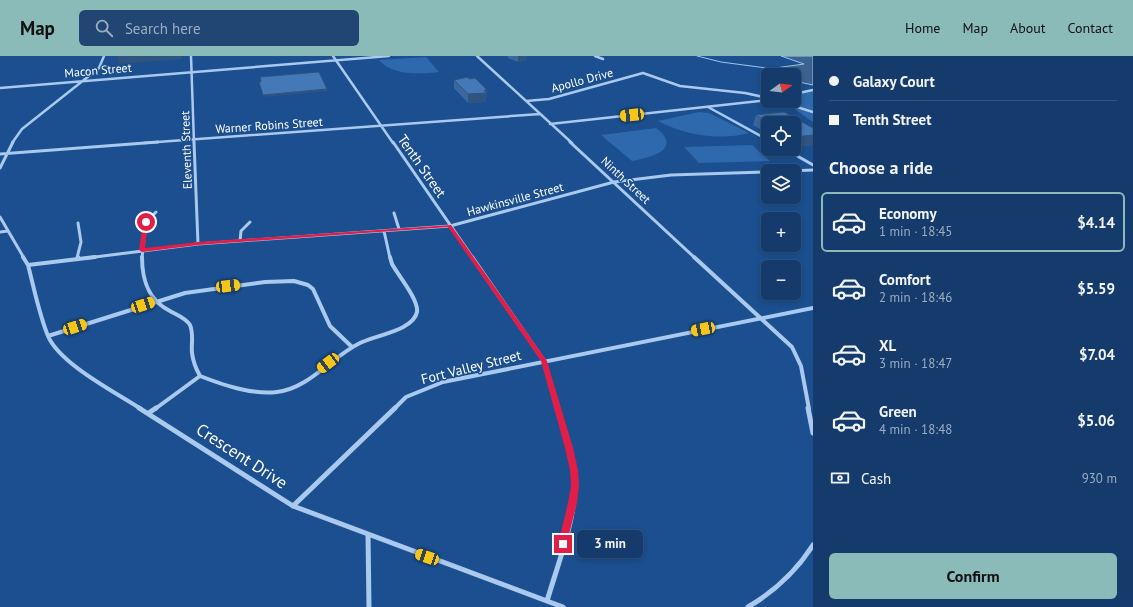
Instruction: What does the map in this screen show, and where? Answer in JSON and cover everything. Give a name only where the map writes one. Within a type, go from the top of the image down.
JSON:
[{"type":"street","points":[[0,168],[7,153],[22,129],[101,65],[104,56]]},
{"type":"street","name":"Eleventh Street","points":[[191,56],[198,244]]},
{"type":"street","name":"Tenth Street","points":[[333,56],[544,361],[569,448],[575,486],[571,515],[547,601]]},
{"type":"street","name":"Macon Street","points":[[0,88],[388,56]]},
{"type":"street","name":"Ninth Street","points":[[477,56],[761,318]]},
{"type":"street","points":[[595,56],[603,59]]},
{"type":"street","name":"Apollo Drive","points":[[526,101],[549,98],[643,73],[680,86],[745,93],[761,97]]},
{"type":"street","points":[[801,93],[813,90]]},
{"type":"street","points":[[550,124],[761,100]]},
{"type":"street","points":[[708,107],[761,136]]},
{"type":"street","points":[[800,108],[813,112]]},
{"type":"street","name":"Warner Robins Street","points":[[0,154],[540,114]]},
{"type":"street","points":[[798,156],[813,164]]},
{"type":"street","points":[[801,171],[813,170]]},
{"type":"street","name":"Hawkinsville Street","points":[[28,265],[198,244],[450,226],[614,182],[657,176],[761,172]]},
{"type":"street","points":[[156,212],[146,222],[141,270],[144,281],[156,301],[187,321],[191,327],[192,358],[200,376],[257,391],[277,392],[293,388],[304,382],[351,346],[368,338],[405,326],[413,321],[418,312],[414,299],[392,264],[384,231]]},
{"type":"street","points":[[394,213],[399,229]]},
{"type":"street","name":"Crescent Drive","points":[[0,217],[28,265],[48,336],[56,349],[65,358],[293,506],[564,607]]},
{"type":"street","points":[[240,241],[241,231],[250,222]]},
{"type":"street","points":[[77,259],[81,242],[78,223]]},
{"type":"street","points":[[0,232],[8,231]]},
{"type":"street","points":[[48,336],[156,301],[206,289],[281,280],[301,282],[313,289],[330,326],[351,346]]},
{"type":"street","name":"Fort Valley Street","points":[[293,506],[406,397],[443,382],[813,308]]},
{"type":"street","points":[[761,318],[792,347],[801,366],[813,434]]},
{"type":"street","points":[[150,412],[200,376]]},
{"type":"street","points":[[368,534],[369,607]]},
{"type":"street","points":[[748,607],[783,583],[797,571],[813,545]]},
{"type":"shaded area","points":[[781,56],[813,56],[813,85],[801,82],[801,68],[775,68],[804,64]]},
{"type":"shaded area","points":[[426,57],[439,72],[407,73],[391,69],[379,60]]},
{"type":"shaded area","points":[[813,89],[813,122],[793,108],[801,108],[801,92]]},
{"type":"shaded area","points":[[699,112],[709,113],[749,133],[726,136],[702,135],[679,130],[658,121]]},
{"type":"shaded area","points":[[656,128],[664,135],[667,142],[665,147],[655,155],[632,161],[601,135]]},
{"type":"shaded area","points":[[752,145],[761,153],[761,156],[764,156],[770,161],[699,163],[684,147]]},
{"type":"building","points":[[319,72],[327,89],[263,95],[259,82],[261,82],[260,77]]},
{"type":"building","points":[[468,77],[469,79],[475,78],[487,90],[484,90],[486,93],[468,94],[454,80]]},
{"type":"building","points":[[784,112],[791,116],[761,116],[761,118],[756,115]]},
{"type":"building","points":[[801,121],[813,128],[813,135],[801,136]]},
{"type":"waterway","points":[[697,56],[721,62],[766,68]]},
{"type":"route","points":[[146,222],[142,250],[198,244],[450,226],[544,361],[574,470],[575,486],[573,503],[563,544]]}]
